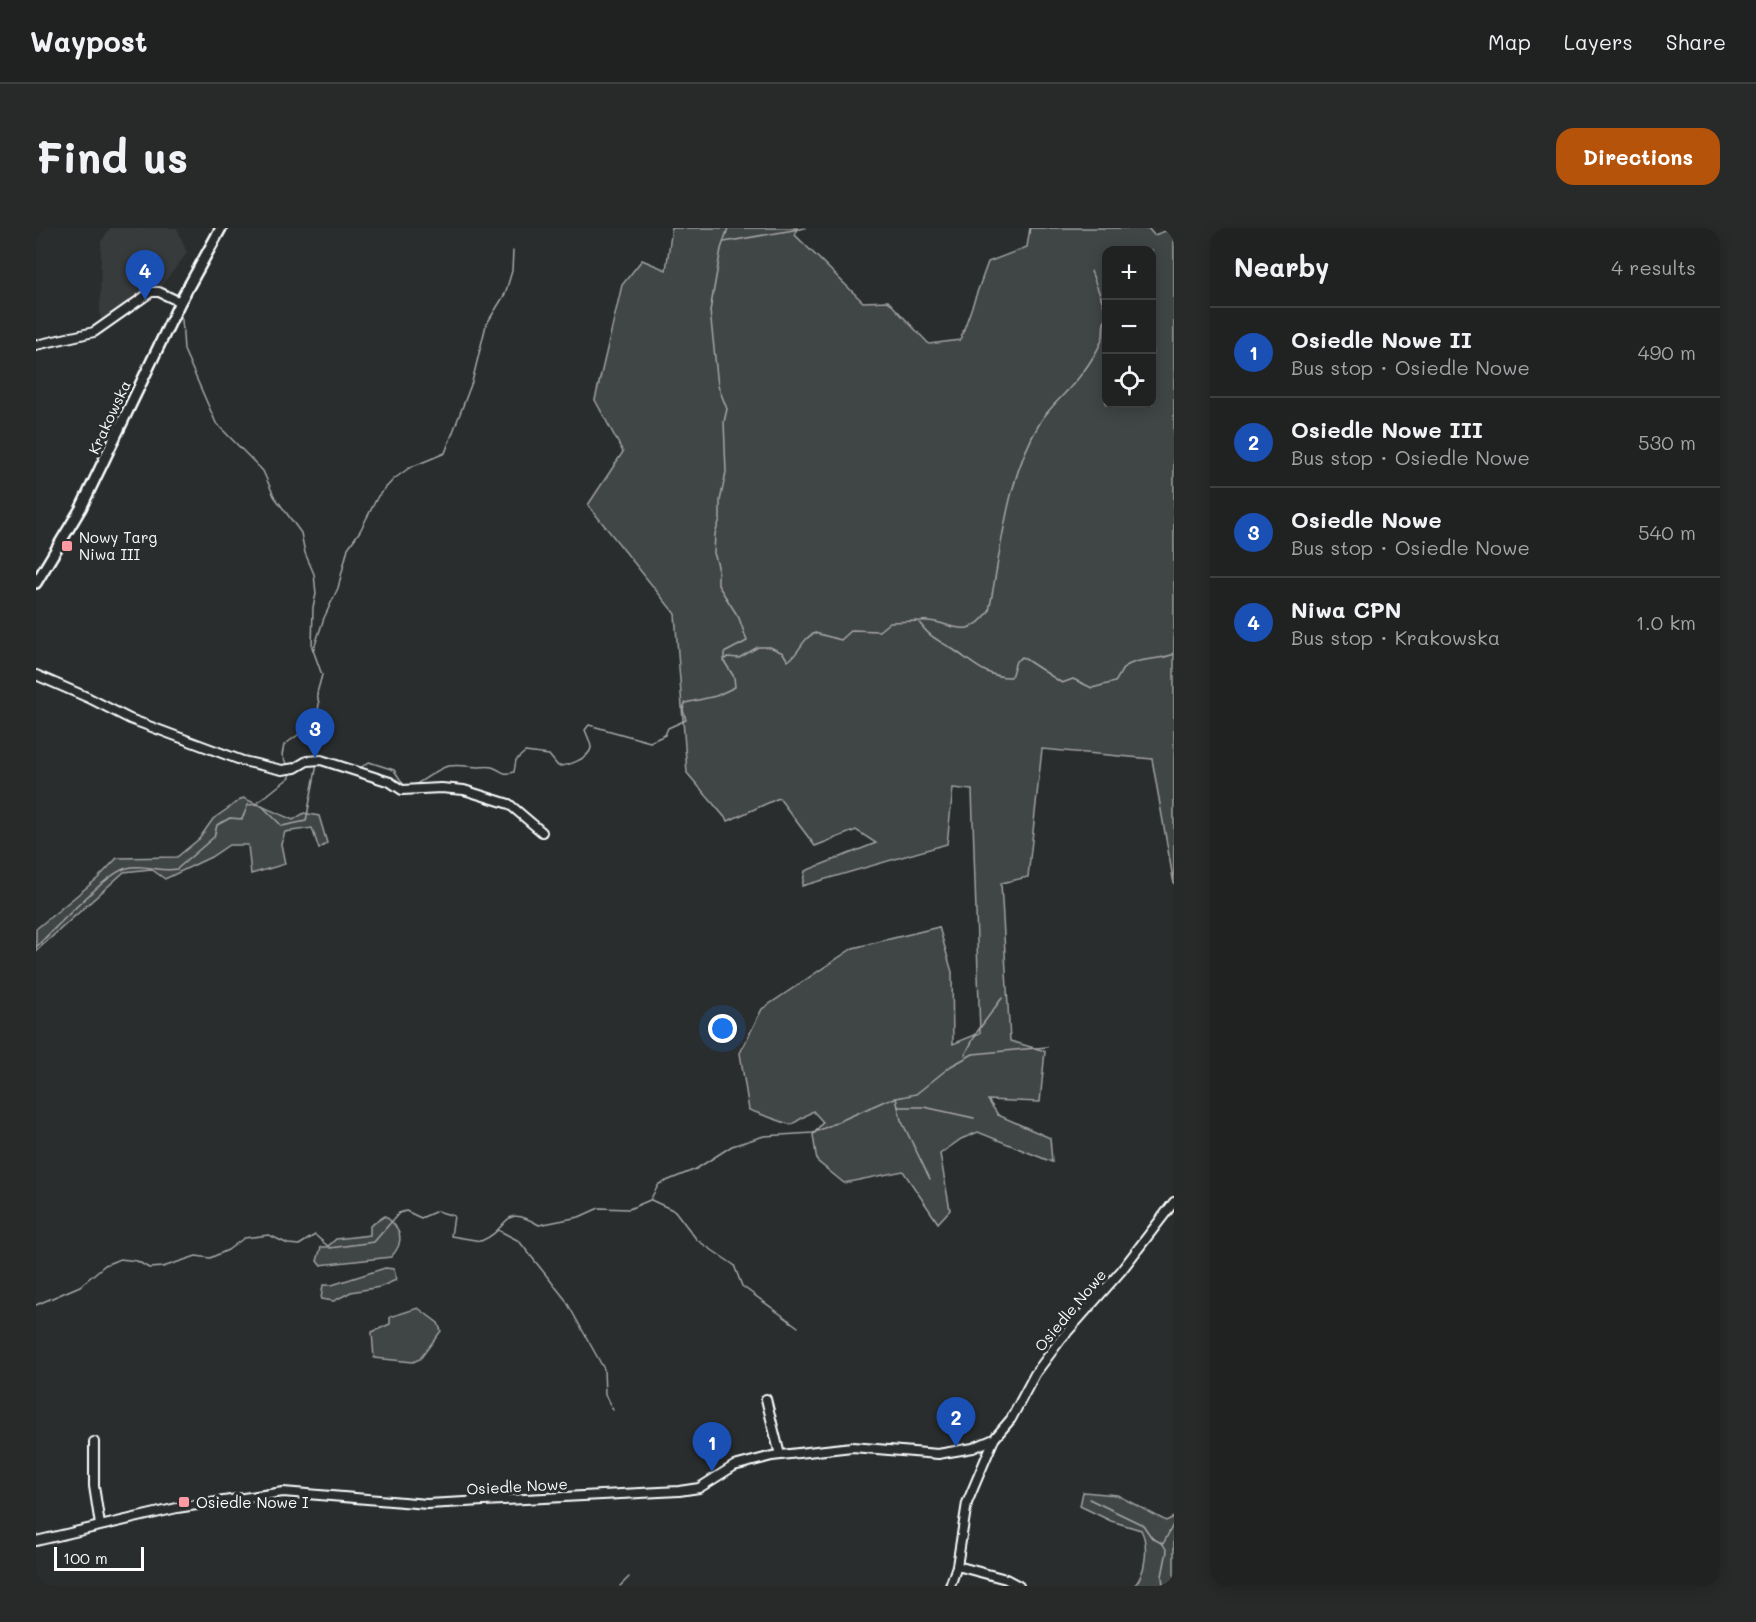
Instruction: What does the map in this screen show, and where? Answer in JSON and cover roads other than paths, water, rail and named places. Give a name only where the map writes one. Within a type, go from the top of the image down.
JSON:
[{"type":"main road","name":"Krakowska","points":[[36,583],[90,490],[180,302],[221,228]]},
{"type":"street","points":[[36,345],[94,332],[151,292],[159,292],[180,302]]},
{"type":"street","points":[[36,675],[130,719],[199,746],[265,767],[290,769],[307,761],[321,760],[390,782],[402,790],[441,788],[464,790],[509,804],[542,832]]},
{"type":"street","name":"Osiedle Nowe","points":[[950,1586],[957,1566],[968,1503],[994,1439],[1011,1419],[1035,1374],[1061,1339],[1121,1272],[1174,1202]]},
{"type":"street","points":[[766,1399],[780,1455]]},
{"type":"street","name":"Osiedle Nowe","points":[[36,1541],[177,1508],[294,1491],[427,1504],[679,1491],[699,1488],[718,1474],[741,1463],[780,1455],[852,1447],[939,1454],[973,1448],[994,1439]]},
{"type":"street","points":[[94,1443],[94,1485],[100,1525]]},
{"type":"street","points":[[957,1566],[1006,1579],[1019,1586]]},
{"type":"waterway","points":[[724,659],[724,653],[747,641],[739,618],[718,585],[718,566],[714,553],[726,472],[724,422],[727,409],[718,386],[710,311],[721,249],[728,228]]},
{"type":"waterway","points":[[724,242],[805,228]]},
{"type":"waterway","points":[[313,651],[324,618],[338,588],[348,548],[360,531],[378,496],[394,479],[409,468],[445,453],[472,382],[486,325],[505,294],[512,271],[513,251]]},
{"type":"waterway","points":[[1091,271],[1102,300]]},
{"type":"waterway","points":[[182,319],[184,350],[216,423],[263,471],[274,496],[301,533],[305,553],[314,574],[316,594],[313,607],[312,647],[322,675],[317,693],[319,704],[316,722],[284,745],[282,755],[287,765]]},
{"type":"waterway","points":[[920,621],[964,628],[980,621],[989,611],[1007,513],[1029,443],[1050,409],[1087,367],[1102,338]]},
{"type":"waterway","points":[[413,786],[443,768],[456,765],[490,767],[504,773],[514,772],[516,760],[525,752],[549,755],[558,766],[567,765],[582,759],[589,752],[591,746],[585,730],[589,725],[650,742],[665,735],[668,728],[686,720],[683,710],[685,703],[716,696],[735,687],[734,677],[724,661],[727,657],[739,658],[758,647],[770,647],[783,653],[788,661],[807,638],[815,633],[841,640],[852,630],[879,631],[890,622],[918,621],[934,638],[994,675],[1011,677],[1016,661],[1022,657],[1062,683],[1073,679],[1092,688],[1115,682],[1124,667],[1132,663],[1174,654]]},
{"type":"waterway","points":[[319,757],[333,760]]},
{"type":"waterway","points":[[360,768],[369,762],[394,770],[405,787]]},
{"type":"waterway","points":[[262,806],[282,826],[306,821],[317,764]]},
{"type":"waterway","points":[[257,803],[290,777],[291,772]]},
{"type":"waterway","points":[[36,947],[94,890],[118,872],[133,867],[177,869],[214,837],[217,825],[230,818],[242,819],[248,805],[259,804]]},
{"type":"waterway","points":[[965,1055],[977,1032],[1002,998]]},
{"type":"waterway","points":[[36,1305],[80,1286],[105,1265],[120,1259],[137,1261],[149,1268],[163,1267],[196,1256],[210,1258],[228,1250],[244,1238],[269,1235],[288,1244],[299,1245],[315,1235],[330,1248],[374,1242],[399,1213],[406,1211],[421,1218],[437,1211],[454,1216],[451,1236],[481,1241],[497,1231],[512,1217],[518,1216],[539,1225],[579,1217],[599,1208],[629,1209],[650,1200],[659,1184],[696,1169],[732,1146],[764,1136],[813,1133],[887,1100],[916,1094],[951,1066],[973,1054],[1047,1047]]},
{"type":"waterway","points":[[896,1098],[901,1120],[930,1179]]},
{"type":"waterway","points":[[898,1107],[924,1107],[974,1118]]},
{"type":"waterway","points":[[651,1200],[675,1211],[697,1240],[734,1265],[742,1286],[798,1327]]},
{"type":"waterway","points":[[498,1230],[519,1241],[565,1299],[604,1369],[605,1395],[613,1410]]},
{"type":"waterway","points":[[1089,1499],[1143,1525],[1152,1538],[1163,1544]]},
{"type":"waterway","points":[[1163,1586],[1162,1576],[1167,1551],[1163,1544],[1174,1523]]},
{"type":"waterway","points":[[620,1586],[629,1577]]},
{"type":"place","name":"Niwa CPN","points":[[145,300]]},
{"type":"place","name":"Nowy Targ Niwa III","points":[[67,546]]},
{"type":"place","name":"Osiedle Nowe","points":[[315,758]]},
{"type":"place","name":"Osiedle Nowe III","points":[[956,1447]]},
{"type":"place","name":"Osiedle Nowe II","points":[[712,1472]]},
{"type":"place","name":"Osiedle Nowe I","points":[[184,1502]]}]
